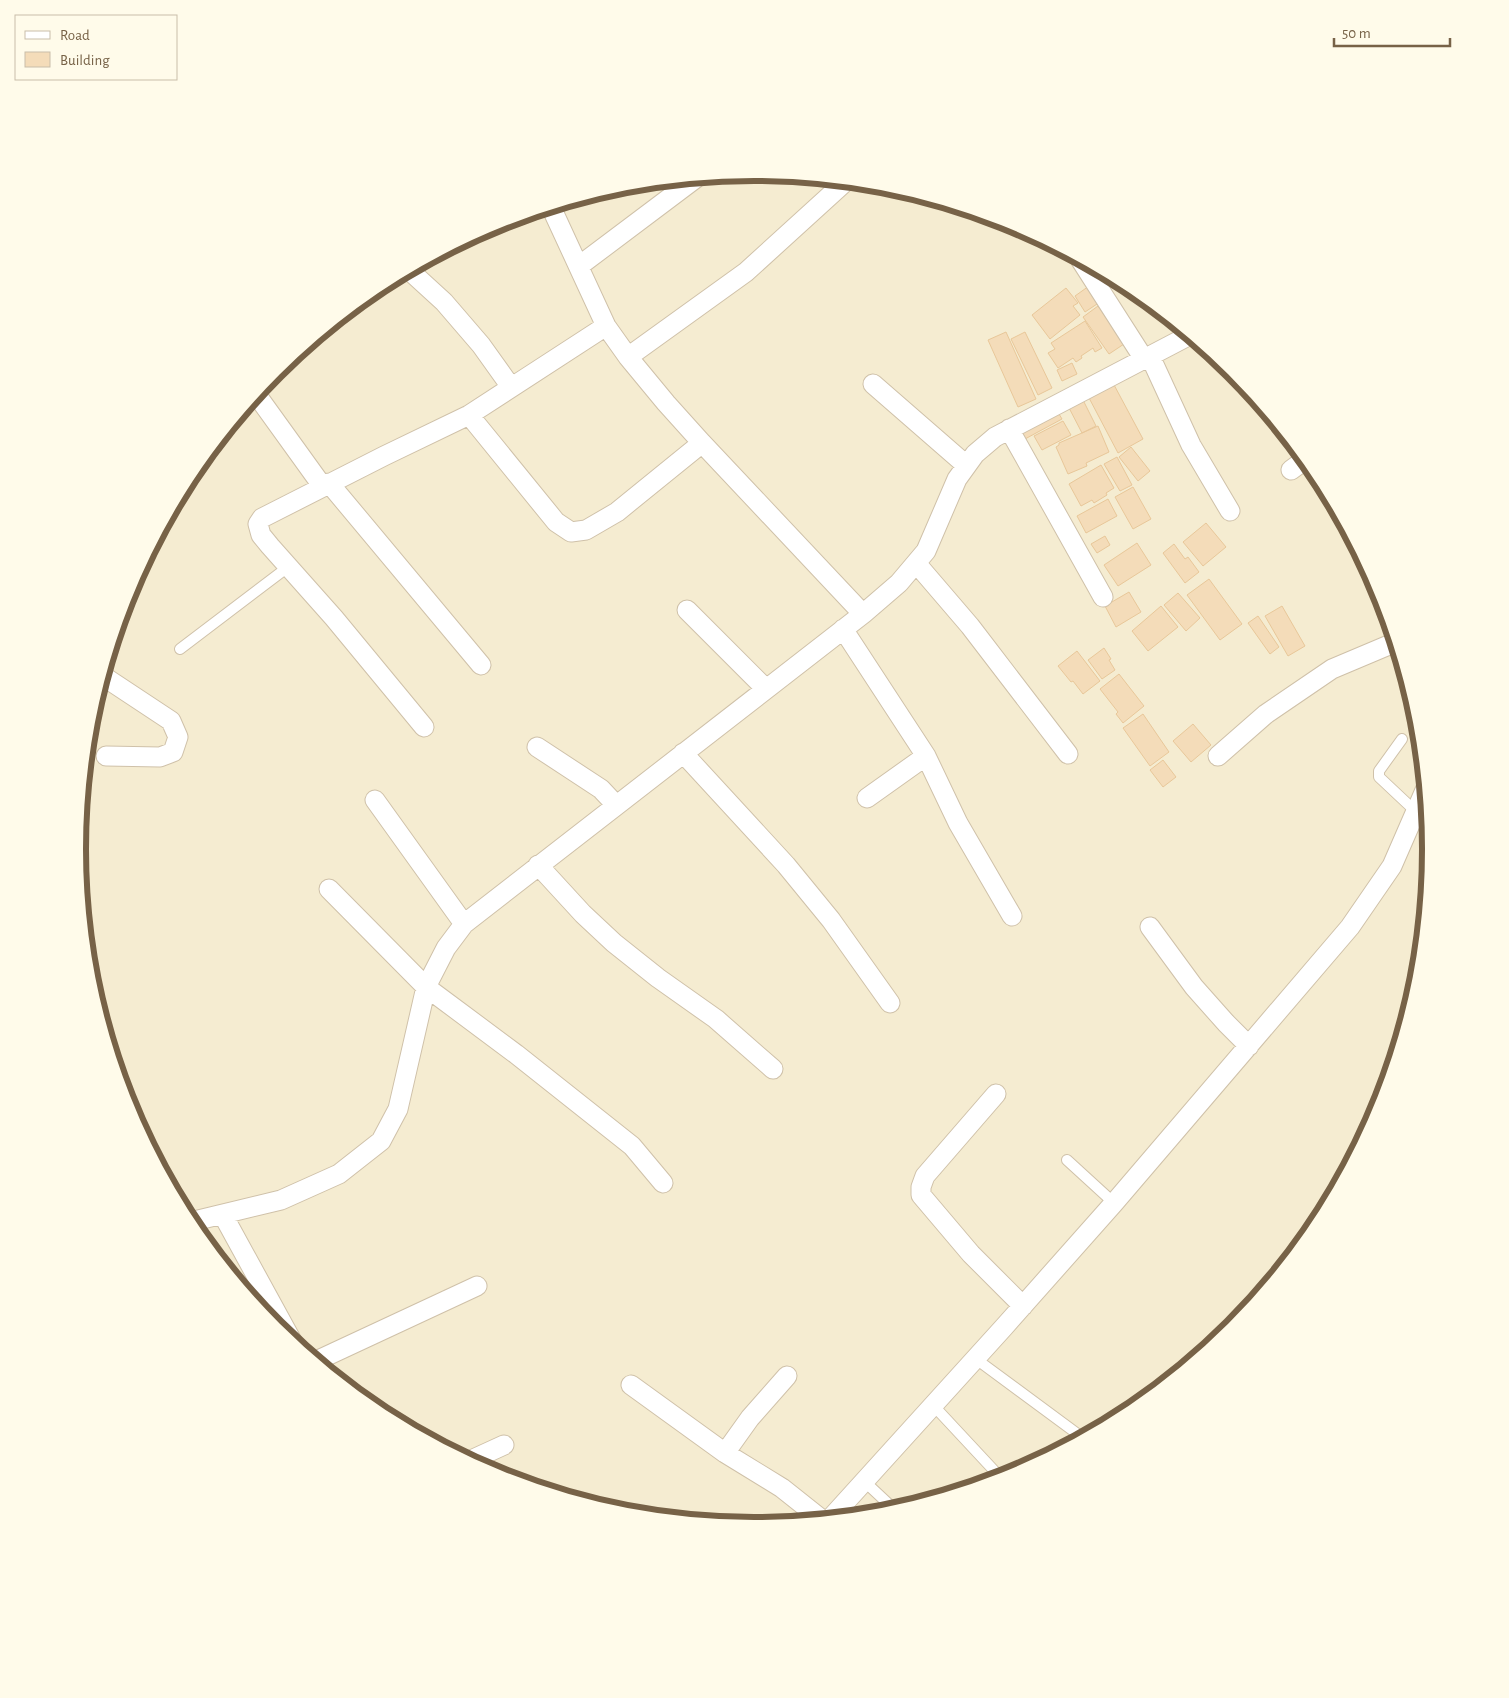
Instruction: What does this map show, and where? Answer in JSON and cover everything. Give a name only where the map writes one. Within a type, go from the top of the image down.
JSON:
[{"type":"street","points":[[579,266],[688,184]]},
{"type":"street","points":[[628,357],[746,272],[841,186]]},
{"type":"street","points":[[554,212],[606,326],[628,357],[666,403],[863,614]]},
{"type":"street","points":[[1087,269],[1147,357],[1191,445],[1230,511]]},
{"type":"street","points":[[413,274],[444,302],[481,345],[511,387]]},
{"type":"street","points":[[424,727],[334,618],[261,535],[258,524],[262,518],[469,415],[606,326]]},
{"type":"street","points":[[199,1220],[282,1200],[339,1174],[381,1141],[398,1109],[426,987],[446,948],[464,924],[863,614],[899,583],[926,551],[957,479],[975,454],[988,442],[1184,338]]},
{"type":"street","points":[[873,384],[966,465]]},
{"type":"street","points":[[260,399],[326,485],[481,665]]},
{"type":"street","points":[[469,415],[556,522],[571,532],[586,530],[617,512],[702,442]]},
{"type":"street","points":[[1009,430],[1103,598]]},
{"type":"street","points":[[1291,470],[1300,463]]},
{"type":"street","points":[[916,563],[976,634],[1068,754]]},
{"type":"street","points":[[687,610],[766,689]]},
{"type":"street","points":[[842,630],[926,756],[958,823],[1012,916]]},
{"type":"street","points":[[1218,756],[1266,714],[1332,669],[1390,644]]},
{"type":"street","points":[[106,756],[160,757],[172,752],[178,738],[171,721],[108,679]]},
{"type":"street","points":[[537,747],[594,784],[616,805]]},
{"type":"street","points":[[683,753],[786,865],[831,920],[890,1003]]},
{"type":"street","points":[[867,798],[926,756]]},
{"type":"street","points":[[376,800],[464,924]]},
{"type":"street","points":[[835,1513],[976,1359],[1114,1203],[1350,928],[1422,820]]},
{"type":"street","points":[[538,865],[583,914],[614,943],[658,978],[716,1019],[773,1069]]},
{"type":"street","points":[[329,889],[426,987],[516,1054],[632,1146],[663,1183]]},
{"type":"street","points":[[1150,927],[1194,987],[1248,1046]]},
{"type":"street","points":[[996,1094],[925,1176],[921,1187],[921,1195],[971,1254],[1023,1306]]},
{"type":"street","points":[[223,1215],[281,1321]]},
{"type":"street","points":[[322,1357],[477,1286]]},
{"type":"street","points":[[725,1453],[750,1418],[787,1376]]},
{"type":"street","points":[[631,1385],[725,1453],[782,1488],[814,1515]]},
{"type":"street","points":[[478,1456],[504,1445]]},
{"type":"lane","points":[[180,648],[288,567]]},
{"type":"lane","points":[[1402,739],[1379,771],[1379,777],[1422,817]]},
{"type":"lane","points":[[1067,1160],[1114,1203]]},
{"type":"lane","points":[[976,1359],[1077,1434]]},
{"type":"lane","points":[[934,1405],[995,1472]]},
{"type":"lane","points":[[864,1481],[888,1503]]},
{"type":"shaded area","points":[[711,182],[798,182],[842,186],[927,204],[969,216],[1050,250],[1089,270],[1126,293],[1161,319],[1227,376],[1257,408],[1285,442],[1333,515],[1354,553],[1372,593],[1387,634],[1400,676],[1417,762],[1423,849],[1421,893],[1410,979],[1400,1022],[1372,1105],[1354,1145],[1310,1220],[1285,1256],[1227,1322],[1195,1351],[1126,1405],[1089,1428],[1010,1466],[969,1482],[885,1504],[842,1512],[798,1516],[711,1516],[667,1512],[582,1494],[540,1482],[459,1448],[420,1428],[383,1405],[348,1379],[282,1322],[252,1290],[224,1256],[176,1183],[155,1145],[137,1105],[122,1064],[109,1022],[92,936],[86,849],[88,805],[99,719],[109,676],[137,593],[155,553],[199,478],[224,442],[282,376],[314,347],[383,293],[420,270],[499,232],[540,216],[624,194],[667,186]]},
{"type":"building","points":[[1089,286],[1100,302],[1085,312],[1075,296]]},
{"type":"building","points":[[1066,288],[1078,303],[1073,306],[1080,315],[1050,339],[1032,315]]},
{"type":"building","points":[[1098,306],[1124,344],[1109,354],[1083,317]]},
{"type":"building","points":[[1085,321],[1102,348],[1095,352],[1093,348],[1076,362],[1073,358],[1058,368],[1048,353],[1055,349],[1051,343]]},
{"type":"building","points":[[1006,332],[1036,399],[1018,407],[988,340]]},
{"type":"building","points":[[1025,332],[1052,388],[1038,395],[1011,339]]},
{"type":"building","points":[[1072,363],[1077,374],[1062,381],[1057,370]]},
{"type":"building","points":[[1113,383],[1143,439],[1118,453],[1088,396]]},
{"type":"building","points":[[1081,396],[1096,426],[1082,433],[1067,404]]},
{"type":"building","points":[[1056,409],[1062,419],[1025,439],[1019,428]]},
{"type":"building","points":[[1063,421],[1071,435],[1042,450],[1034,436]]},
{"type":"building","points":[[1098,426],[1109,452],[1086,463],[1087,466],[1068,474],[1056,447],[1059,443]]},
{"type":"building","points":[[1131,447],[1150,471],[1138,481],[1119,457]]},
{"type":"building","points":[[1117,457],[1132,485],[1120,491],[1104,464]]},
{"type":"building","points":[[1101,465],[1114,488],[1094,503],[1092,500],[1081,506],[1069,484]]},
{"type":"building","points":[[1133,487],[1151,519],[1133,529],[1115,497]]},
{"type":"building","points":[[1108,499],[1117,516],[1086,533],[1077,516]]},
{"type":"building","points":[[1206,523],[1226,547],[1203,566],[1183,542]]},
{"type":"building","points":[[1105,536],[1110,545],[1097,553],[1091,544]]},
{"type":"building","points":[[1137,543],[1151,565],[1118,586],[1104,565]]},
{"type":"building","points":[[1174,544],[1185,559],[1188,557],[1199,572],[1185,583],[1163,553]]},
{"type":"building","points":[[1209,579],[1242,624],[1220,640],[1187,595]]},
{"type":"building","points":[[1129,592],[1141,612],[1116,627],[1105,606]]},
{"type":"building","points":[[1178,593],[1200,618],[1186,631],[1164,605]]},
{"type":"building","points":[[1161,606],[1178,627],[1148,651],[1132,631]]},
{"type":"building","points":[[1282,606],[1305,646],[1288,656],[1265,616]]},
{"type":"building","points":[[1258,616],[1279,647],[1270,654],[1248,623]]},
{"type":"building","points":[[1104,648],[1115,670],[1102,679],[1088,660]]},
{"type":"building","points":[[1077,651],[1100,681],[1083,694],[1058,666]]},
{"type":"building","points":[[1119,674],[1144,706],[1123,723],[1116,714],[1118,712],[1100,689]]},
{"type":"building","points":[[1143,714],[1169,752],[1150,766],[1123,728]]},
{"type":"building","points":[[1193,724],[1211,745],[1191,762],[1173,741]]},
{"type":"building","points":[[1163,760],[1176,777],[1163,787],[1150,770]]}]
